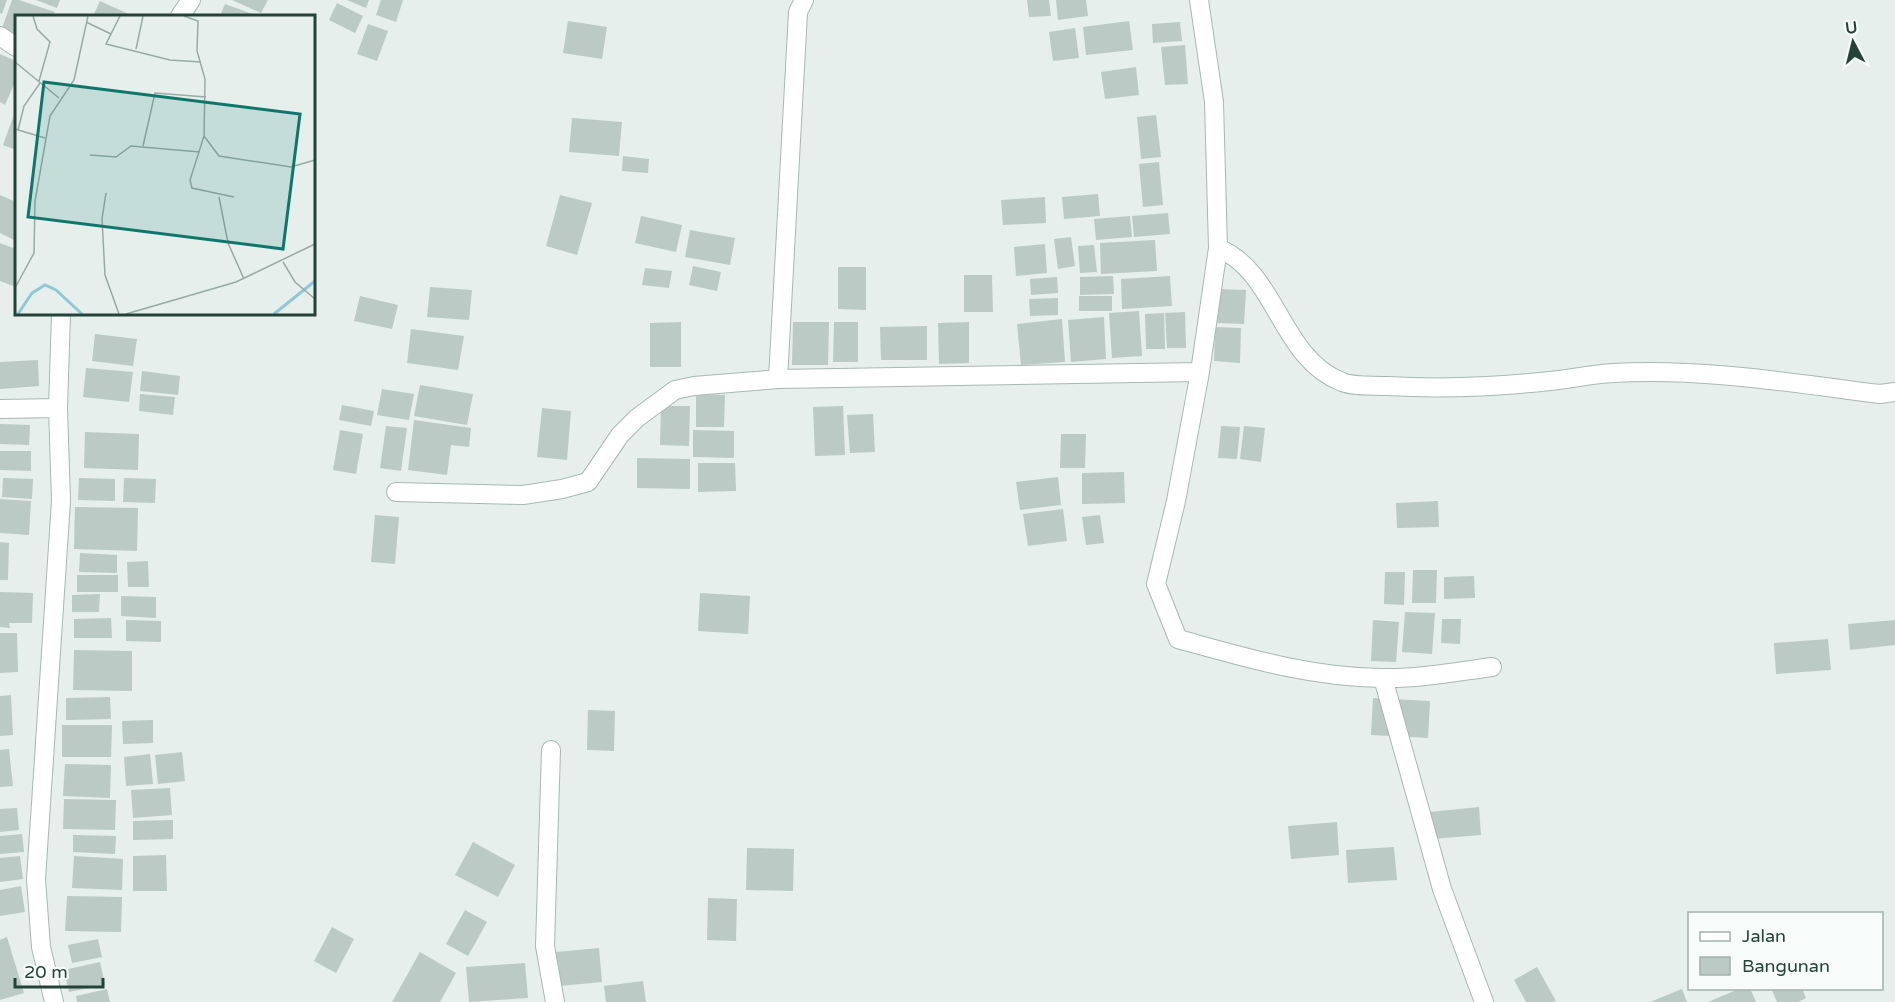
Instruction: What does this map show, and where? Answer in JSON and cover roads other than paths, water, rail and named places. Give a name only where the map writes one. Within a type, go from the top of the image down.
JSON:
[{"type":"street","points":[[181,15],[190,0]]},
{"type":"street","points":[[778,380],[798,12],[804,0]]},
{"type":"street","points":[[1199,0],[1214,102],[1218,249],[1200,372],[1176,501],[1156,584],[1178,639],[1282,668],[1333,675],[1383,678],[1492,667]]},
{"type":"street","points":[[0,36],[15,46]]},
{"type":"street","points":[[1218,249],[1229,253],[1243,264],[1262,288],[1289,335],[1317,369],[1343,383],[1412,387],[1480,385],[1551,381],[1612,373],[1681,373],[1762,379],[1880,394],[1895,392]]},
{"type":"street","points":[[54,1002],[41,946],[36,879],[61,501],[58,408],[61,315]]},
{"type":"street","points":[[396,492],[523,495],[588,482],[620,435],[636,417],[675,390],[694,386],[778,380],[1200,372]]},
{"type":"street","points":[[0,409],[58,408]]},
{"type":"street","points":[[1383,678],[1442,889],[1484,1002]]},
{"type":"street","points":[[551,750],[545,946],[555,1002]]}]
